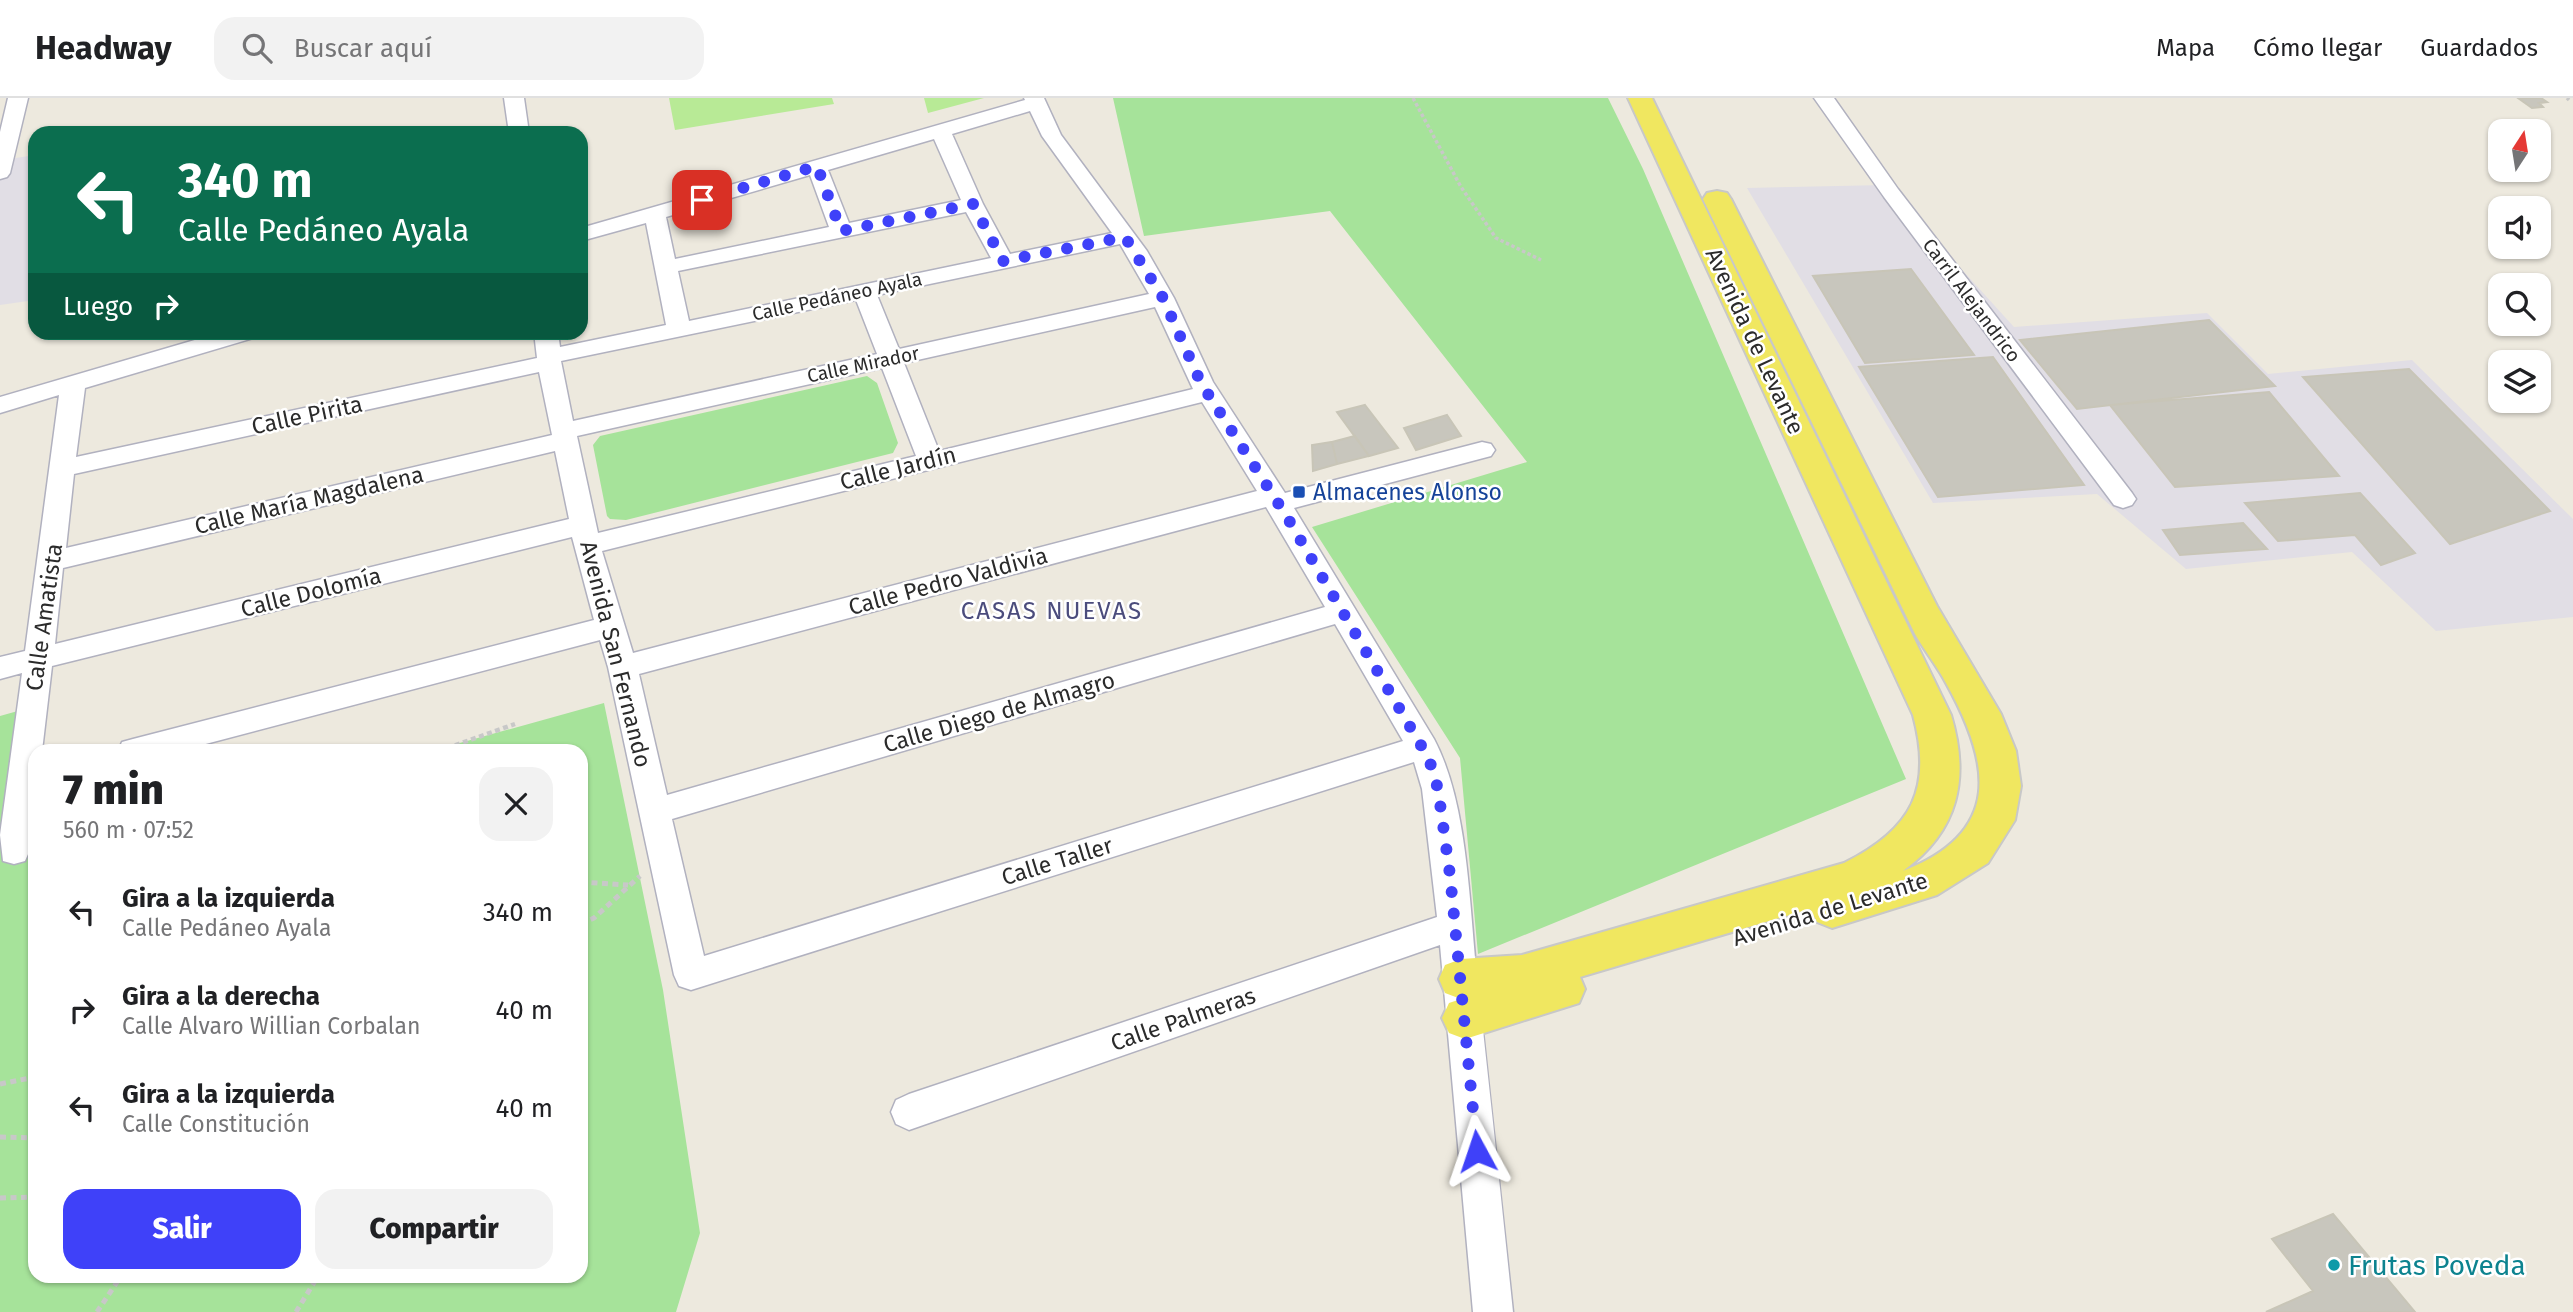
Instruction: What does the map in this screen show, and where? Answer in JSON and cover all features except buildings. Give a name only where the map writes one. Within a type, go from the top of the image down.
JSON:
[{"type":"main road","name":"Avenida de Levante","points":[[1463,998],[1522,975],[1840,883],[1880,865],[1902,849],[1920,830],[1933,810],[1940,788],[1943,765],[1941,743],[1924,698],[1640,98]]},
{"type":"main road","name":"Avenida de Levante","points":[[1666,98],[1966,705],[1961,713],[1949,715],[1930,707],[1924,698]]},
{"type":"main road","name":"Avenida de Levante","points":[[1463,998],[1908,887],[1936,877],[1964,858],[1981,839],[1997,810],[2001,779],[2000,760],[1978,706],[1921,610]]},
{"type":"street","points":[[0,173],[18,98]]},
{"type":"street","points":[[514,98],[518,126]]},
{"type":"street","name":"Carril Alejandrico","points":[[1825,98],[1891,193],[2123,499]]},
{"type":"street","points":[[588,233],[1035,100],[1052,136],[1125,237],[1163,298],[1186,354],[1208,393],[1423,747],[1438,789],[1456,925],[1493,1312]]},
{"type":"street","points":[[940,130],[973,204],[1003,261]]},
{"type":"street","points":[[817,166],[841,231]]},
{"type":"street","points":[[666,267],[973,204]]},
{"type":"street","points":[[655,214],[679,330]]},
{"type":"street","name":"Calle Pedáneo Ayala","points":[[549,360],[864,290],[1125,237]]},
{"type":"street","points":[[864,290],[930,460]]},
{"type":"street","name":"Calle Mirador","points":[[564,435],[1163,298]]},
{"type":"street","name":"Avenida San Fernando","points":[[547,340],[586,535],[623,667],[691,975]]},
{"type":"street","points":[[0,405],[73,384],[196,341]]},
{"type":"street","name":"Calle Pirita","points":[[65,468],[549,360]]},
{"type":"street","name":"Calle Amatista","points":[[32,744],[39,658],[65,468],[73,384]]},
{"type":"street","name":"Calle Jardín","points":[[586,535],[930,460],[1208,393]]},
{"type":"street","name":"Calle María Magdalena","points":[[52,561],[564,435]]},
{"type":"street","name":"Calle Pedro Valdivia","points":[[623,667],[1275,500],[1482,450]]},
{"type":"street","name":"Calle Dolomía","points":[[0,668],[586,535]]},
{"type":"street","name":"Calle Diego de Almagro","points":[[655,811],[1343,612]]},
{"type":"street","points":[[160,744],[610,627]]},
{"type":"street","name":"Calle Taller","points":[[691,975],[1423,747]]},
{"type":"street","name":"Calle Amatista","points":[[14,851],[28,783]]},
{"type":"street","name":"Calle Palmeras","points":[[909,1112],[1456,925]]},
{"type":"path","points":[[1413,98],[1461,187],[1496,238],[1541,260]]},
{"type":"path","points":[[458,744],[514,724]]},
{"type":"path","points":[[588,921],[664,854]]},
{"type":"path","points":[[588,883],[629,886]]},
{"type":"path","points":[[0,1084],[27,1079]]},
{"type":"path","points":[[0,1137],[28,1138]]},
{"type":"path","points":[[0,1198],[28,1197]]},
{"type":"path","points":[[97,1312],[116,1283]]},
{"type":"path","points":[[296,1312],[314,1283]]},
{"type":"shaded area","points":[[28,156],[28,301],[0,305],[0,170],[3,160]]},
{"type":"shaded area","points":[[1885,185],[2014,327],[2207,313],[2268,374],[2412,360],[2573,519],[2573,617],[2436,631],[2352,552],[2186,569],[2097,494],[1933,503],[1747,188]]},
{"type":"green space","points":[[669,98],[832,98],[834,104],[675,130]]},
{"type":"green space","points":[[924,98],[984,98],[928,113]]},
{"type":"green space","points":[[1113,98],[1608,98],[1643,169],[1906,779],[1478,954],[1460,758],[1312,527],[1527,462],[1330,211],[1144,236]]},
{"type":"green space","points":[[867,376],[877,383],[898,443],[893,453],[626,520],[610,519],[607,516],[593,445],[600,436]]},
{"type":"green space","points":[[604,703],[663,990],[700,1233],[676,1312],[0,1312],[0,716],[32,707],[15,851],[28,848],[28,1283],[588,1283],[588,744],[456,744]]},
{"type":"place","name":"Almacenes Alonso","points":[[1299,492]]},
{"type":"place","name":"Frutas Poveda","points":[[2334,1265]]},
{"type":"district","name":"CASAS NUEVAS","points":[[1052,611]]},
{"type":"route","points":[[702,200],[817,166],[841,231],[973,204],[1003,261],[1125,237],[1163,298],[1201,383],[1287,517],[1429,759],[1438,789],[1450,875],[1477,1151]]}]
